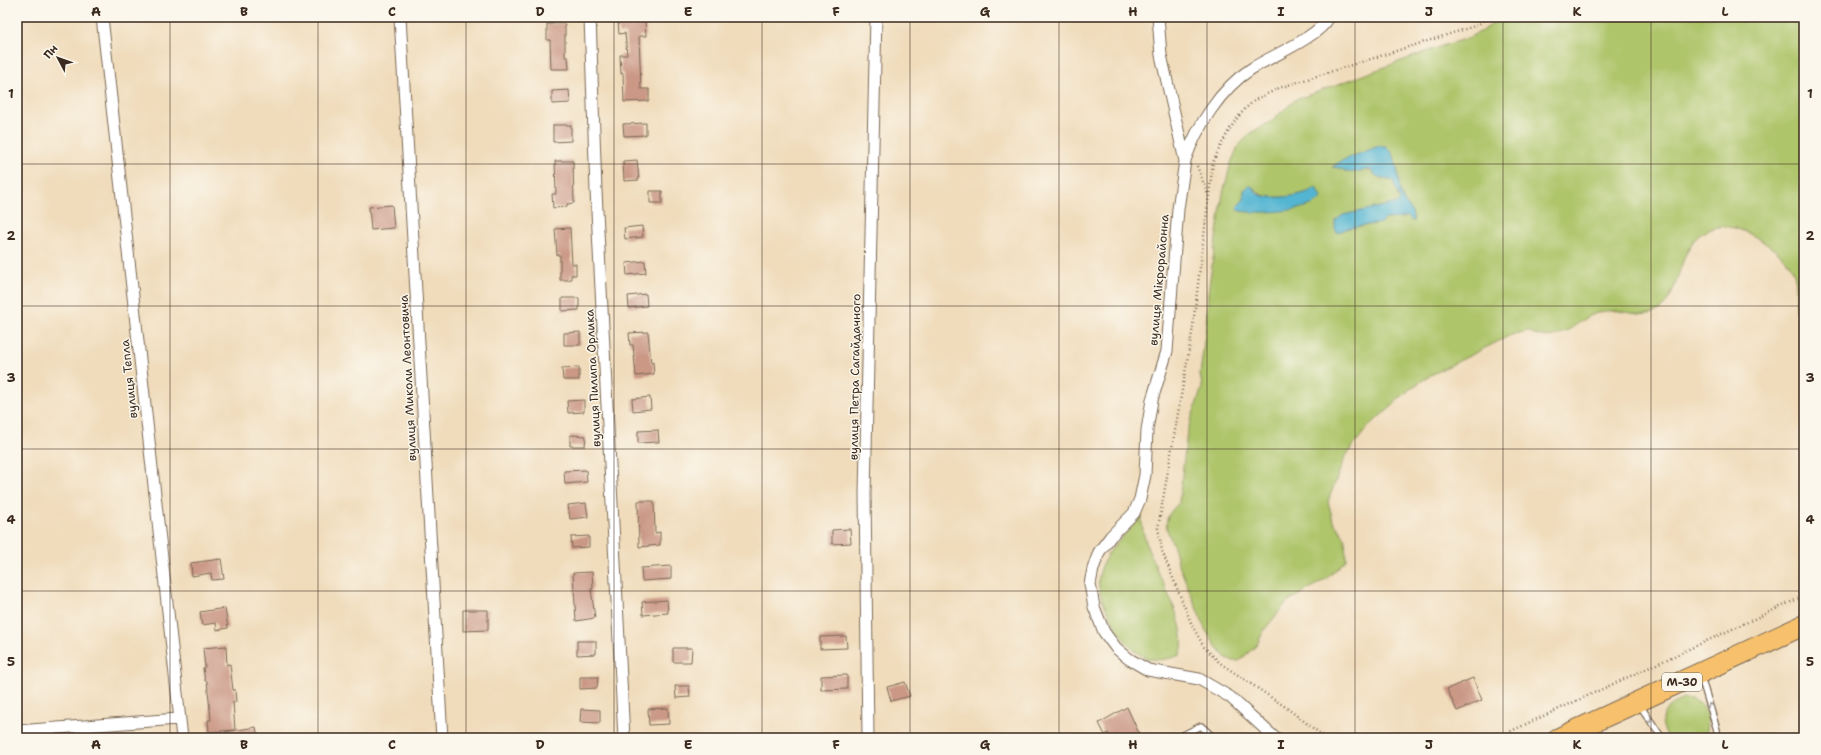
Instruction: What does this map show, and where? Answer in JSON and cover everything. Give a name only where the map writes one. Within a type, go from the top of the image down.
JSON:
[{"type":"highway","name":"М-30","points":[[1559,738],[1701,674],[1804,625]]},
{"type":"street","name":"вулиця Тепла","points":[[102,17],[178,719],[182,738]]},
{"type":"street","name":"вулиця Миколи Леонтовича","points":[[400,17],[442,738]]},
{"type":"street","name":"вулиця Пилипа Орлика","points":[[590,17],[596,191],[624,738]]},
{"type":"street","name":"вулиця Петра Сагайдачного","points":[[868,738],[865,493],[876,17]]},
{"type":"street","name":"вулиця Мікрорайонна","points":[[1158,17],[1161,55],[1185,161],[1178,209],[1167,351],[1152,400],[1147,430],[1146,475],[1140,499],[1134,513],[1111,536],[1099,552],[1090,584],[1094,607],[1104,632],[1116,648],[1129,659],[1148,670],[1199,679],[1230,697],[1275,738]]},
{"type":"street","points":[[1185,161],[1189,148],[1210,112],[1226,90],[1238,79],[1263,61],[1319,30],[1329,17]]},
{"type":"street","points":[[17,731],[178,719]]},
{"type":"lane","points":[[1701,674],[1717,730],[1717,738]]},
{"type":"lane","points":[[1638,702],[1662,738]]},
{"type":"lane","points":[[1177,738],[1201,726],[1214,738]]},
{"type":"path","points":[[1326,738],[1284,706],[1220,663],[1204,647],[1192,625],[1162,551],[1158,528],[1192,333],[1213,162],[1235,122],[1257,99],[1279,88],[1475,26],[1492,17]]},
{"type":"path","points":[[1189,148],[1208,196]]},
{"type":"path","points":[[1496,738],[1804,596]]},
{"type":"green space","points":[[1511,17],[1804,17],[1804,295],[1795,311],[1796,282],[1792,269],[1783,257],[1760,239],[1732,227],[1713,228],[1701,234],[1692,244],[1685,256],[1671,295],[1665,305],[1656,312],[1650,314],[1637,314],[1611,310],[1586,318],[1569,330],[1560,334],[1540,336],[1528,331],[1511,335],[1431,375],[1410,389],[1367,428],[1345,457],[1328,501],[1333,521],[1345,538],[1346,560],[1326,579],[1287,602],[1264,630],[1257,645],[1239,661],[1233,661],[1225,657],[1205,629],[1177,560],[1166,525],[1167,518],[1171,511],[1179,503],[1187,432],[1202,387],[1200,374],[1206,326],[1208,292],[1223,193],[1231,163],[1238,146],[1252,132],[1270,122],[1295,100],[1465,39],[1482,31],[1495,22]],"holes":[[[1379,146],[1398,168],[1400,192],[1412,212],[1413,222],[1407,216],[1404,218],[1385,219],[1375,224],[1353,227],[1342,231],[1343,215],[1391,205],[1398,203],[1400,200],[1393,181],[1382,179],[1374,173],[1364,169],[1353,172],[1341,167],[1333,167],[1341,161]],[[1253,187],[1264,196],[1272,197],[1297,195],[1312,191],[1280,211],[1240,211],[1237,207],[1244,199],[1244,190]]]},
{"type":"green space","points":[[1142,515],[1143,531],[1148,549],[1174,606],[1180,624],[1183,641],[1180,655],[1167,659],[1156,660],[1146,658],[1130,646],[1117,629],[1103,602],[1099,590],[1100,572],[1107,556],[1112,548]]},
{"type":"green space","points":[[1683,699],[1698,702],[1706,711],[1708,723],[1705,738],[1669,738],[1665,731],[1662,725],[1663,715],[1670,706]]},
{"type":"water","points":[[1379,146],[1386,146],[1394,157],[1402,197],[1411,210],[1413,222],[1407,216],[1404,218],[1385,219],[1381,223],[1348,228],[1337,233],[1335,229],[1335,221],[1343,215],[1398,203],[1400,200],[1393,181],[1376,176],[1371,170],[1347,172],[1332,167],[1341,161]]},
{"type":"water","points":[[1249,186],[1253,187],[1258,194],[1271,197],[1297,195],[1305,193],[1316,187],[1321,198],[1316,203],[1296,209],[1270,212],[1240,211],[1237,207],[1244,199],[1244,190]]},
{"type":"building","points":[[645,19],[646,36],[639,36],[641,89],[649,89],[649,101],[624,102],[623,73],[621,74],[620,55],[627,55],[625,33],[619,34],[618,21]]},
{"type":"building","points":[[547,24],[565,24],[565,57],[568,57],[569,69],[551,69],[550,40],[547,40]]},
{"type":"building","points":[[569,90],[570,103],[552,104],[552,91]]},
{"type":"building","points":[[646,123],[646,135],[624,136],[623,124]]},
{"type":"building","points":[[553,125],[571,125],[571,141],[553,142]]},
{"type":"building","points":[[637,160],[639,180],[624,181],[623,161]]},
{"type":"building","points":[[555,161],[573,161],[574,203],[567,204],[567,207],[553,208],[552,194],[556,194]]},
{"type":"building","points":[[650,191],[662,191],[662,203],[650,203]]},
{"type":"building","points":[[392,205],[394,228],[371,230],[369,207]]},
{"type":"building","points":[[642,226],[643,237],[625,239],[624,228]]},
{"type":"building","points":[[570,228],[572,264],[576,264],[576,275],[571,275],[571,280],[560,280],[560,255],[557,255],[555,229]]},
{"type":"building","points":[[645,261],[646,273],[627,275],[626,263]]},
{"type":"building","points":[[646,294],[647,306],[629,308],[628,296]]},
{"type":"building","points":[[562,298],[579,298],[579,310],[562,311]]},
{"type":"building","points":[[580,332],[580,345],[564,345],[564,333]]},
{"type":"building","points":[[648,332],[651,363],[653,362],[654,374],[636,376],[633,345],[630,345],[629,333]]},
{"type":"building","points":[[579,367],[579,380],[563,380],[562,368]]},
{"type":"building","points":[[650,397],[651,409],[633,411],[632,399]]},
{"type":"building","points":[[584,400],[584,412],[568,413],[567,401]]},
{"type":"building","points":[[658,430],[659,442],[638,443],[638,431]]},
{"type":"building","points":[[570,435],[586,436],[585,446],[570,446]]},
{"type":"building","points":[[586,470],[587,482],[565,484],[564,471]]},
{"type":"building","points":[[638,501],[654,501],[655,533],[660,532],[660,545],[639,547]]},
{"type":"building","points":[[586,503],[588,517],[570,519],[568,505]]},
{"type":"building","points":[[850,529],[851,543],[832,544],[832,530]]},
{"type":"building","points":[[589,536],[589,547],[572,548],[571,537]]},
{"type":"building","points":[[221,559],[224,579],[212,580],[211,573],[192,576],[191,563]]},
{"type":"building","points":[[671,566],[671,579],[642,581],[641,568]]},
{"type":"building","points":[[592,572],[593,589],[591,589],[595,618],[576,621],[573,573]]},
{"type":"building","points":[[667,600],[668,613],[643,615],[642,602]]},
{"type":"building","points":[[225,608],[228,628],[217,630],[216,623],[202,625],[200,612]]},
{"type":"building","points":[[463,610],[488,610],[488,630],[463,631]]},
{"type":"building","points":[[846,636],[847,648],[820,649],[820,637]]},
{"type":"building","points":[[577,641],[596,641],[596,654],[577,655]]},
{"type":"building","points":[[226,646],[227,665],[230,664],[233,690],[235,690],[236,702],[233,702],[235,730],[209,732],[208,720],[211,720],[207,681],[205,681],[203,668],[205,667],[203,648]]},
{"type":"building","points":[[673,648],[692,648],[691,662],[673,662]]},
{"type":"building","points":[[847,675],[847,689],[821,690],[821,676]]},
{"type":"building","points":[[580,677],[598,677],[597,688],[580,689]]},
{"type":"building","points":[[1473,678],[1482,700],[1457,711],[1447,689]]},
{"type":"building","points":[[905,682],[910,696],[891,701],[887,687]]},
{"type":"building","points":[[675,686],[689,686],[690,697],[676,698]]},
{"type":"building","points":[[1127,707],[1141,738],[1111,738],[1108,733],[1105,735],[1099,723]]},
{"type":"building","points":[[668,708],[669,724],[649,725],[648,709]]},
{"type":"building","points":[[581,709],[600,710],[600,723],[580,722]]},
{"type":"building","points":[[256,727],[258,738],[226,738],[225,732]]}]
